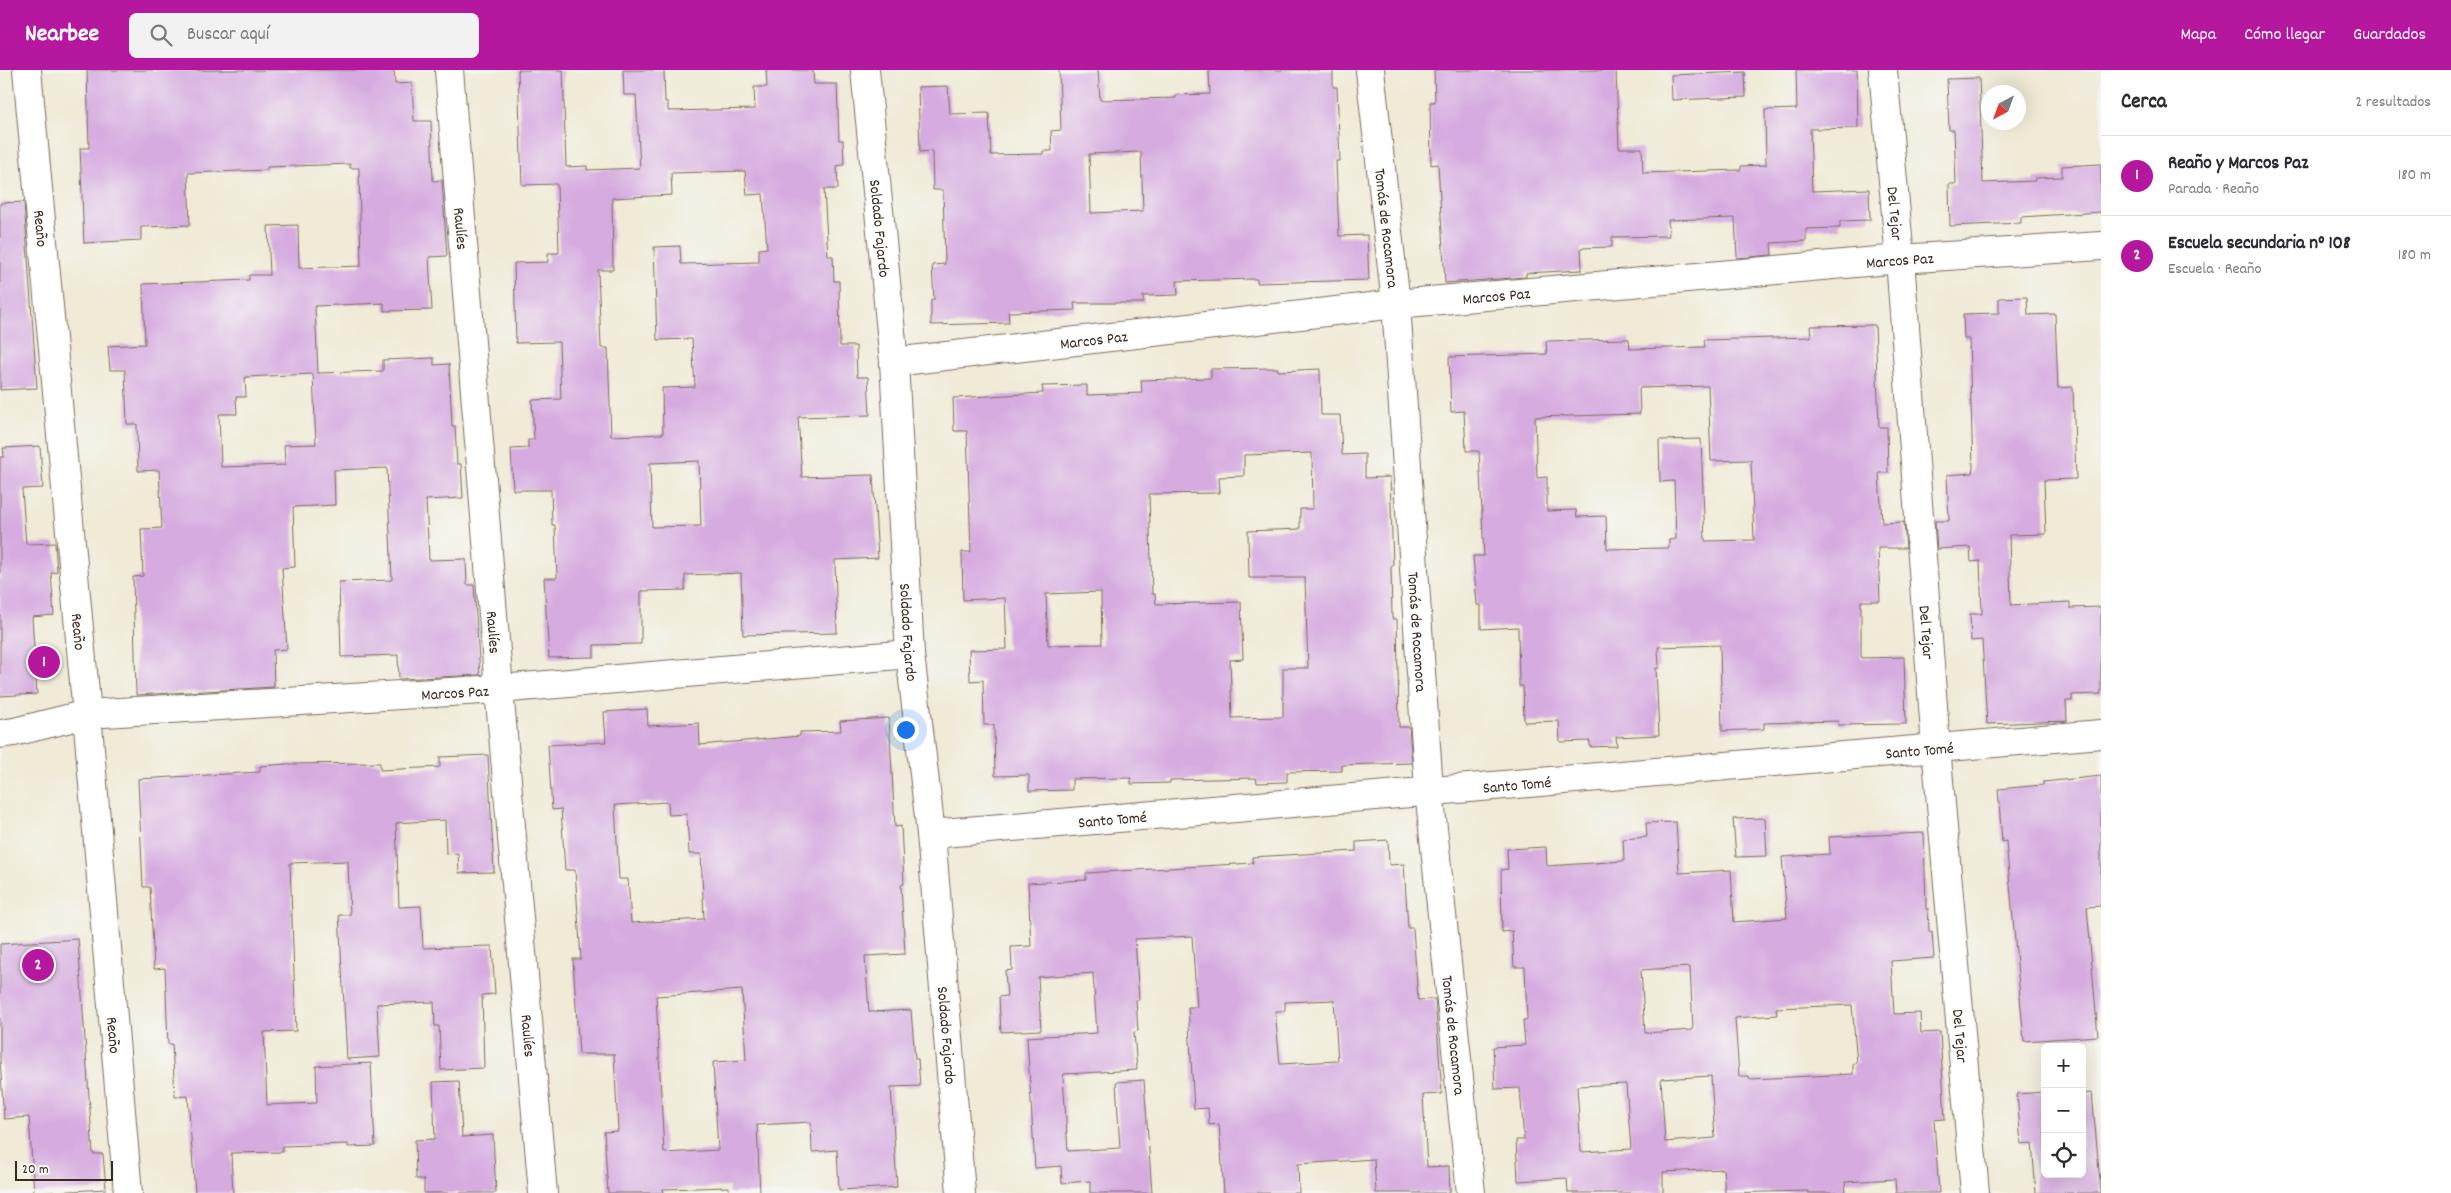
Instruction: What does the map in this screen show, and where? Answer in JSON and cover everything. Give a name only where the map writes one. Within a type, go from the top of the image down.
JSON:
[{"type":"street","name":"Reaño","points":[[27,70],[87,714],[128,1193]]},
{"type":"street","name":"Raulíes","points":[[449,70],[499,689],[543,1193]]},
{"type":"street","name":"Soldado Fajardo","points":[[865,70],[894,362],[910,654],[931,834],[961,1193]]},
{"type":"street","name":"Tomás de Rocamora","points":[[1370,70],[1396,304],[1429,790],[1471,1193]]},
{"type":"street","name":"Del Tejar","points":[[1883,70],[1900,259],[1936,747],[1975,1193]]},
{"type":"street","name":"Marcos Paz","points":[[894,362],[1396,304],[1900,259],[2101,246]]},
{"type":"street","name":"Marcos Paz","points":[[0,734],[87,714],[499,689],[910,654]]},
{"type":"street","name":"Santo Tomé","points":[[931,834],[2101,734]]},
{"type":"building","points":[[87,70],[394,70],[395,84],[412,83],[414,121],[431,121],[433,181],[442,180],[447,256],[429,257],[432,310],[384,311],[384,303],[315,306],[318,373],[383,371],[383,360],[434,358],[434,365],[449,364],[452,426],[455,426],[457,464],[461,464],[463,498],[426,500],[429,560],[466,559],[467,585],[474,585],[480,675],[399,679],[398,655],[341,657],[339,582],[392,580],[387,468],[334,470],[335,505],[293,507],[295,567],[282,568],[287,649],[273,650],[274,687],[136,695],[133,577],[143,576],[141,529],[162,528],[159,470],[138,471],[137,424],[127,424],[125,370],[110,370],[108,346],[145,344],[143,284],[249,280],[249,275],[270,275],[268,226],[298,225],[299,268],[361,266],[359,168],[350,168],[350,164],[267,167],[267,170],[188,173],[190,225],[141,227],[141,240],[84,243],[80,148],[89,148]],"holes":[[[313,374],[316,444],[284,445],[285,465],[221,467],[219,414],[237,414],[236,397],[246,397],[245,377]]]},
{"type":"building","points":[[518,70],[563,70],[566,167],[587,166],[587,170],[640,168],[636,95],[624,95],[623,70],[664,70],[665,102],[668,102],[668,111],[755,109],[754,87],[767,87],[766,70],[813,70],[814,84],[837,84],[839,140],[843,140],[844,165],[837,166],[838,189],[824,189],[828,256],[833,256],[834,281],[839,281],[840,346],[856,346],[857,377],[868,377],[870,415],[798,417],[802,477],[873,475],[878,558],[835,560],[837,633],[743,635],[741,573],[685,575],[685,590],[641,591],[641,644],[594,645],[594,657],[549,658],[544,578],[557,578],[555,525],[552,525],[551,490],[513,490],[511,449],[528,448],[528,440],[534,440],[532,400],[561,399],[559,342],[516,343],[514,263],[548,262],[548,253],[559,253],[557,184],[522,185]],"holes":[[[745,171],[747,195],[763,194],[767,248],[759,249],[759,262],[681,264],[680,246],[654,247],[657,340],[692,339],[695,387],[662,388],[663,434],[611,436],[608,348],[601,348],[598,270],[613,270],[612,198],[672,195],[671,173]],[[699,461],[701,526],[652,527],[650,463]]]},
{"type":"building","points":[[1059,70],[1098,70],[1100,100],[1176,98],[1176,95],[1210,94],[1209,70],[1333,70],[1333,87],[1337,87],[1340,161],[1336,161],[1339,236],[1367,235],[1369,280],[1257,283],[1257,279],[1177,281],[1178,295],[1143,296],[1144,303],[1074,303],[1075,310],[1008,312],[1009,323],[931,325],[931,300],[934,300],[932,265],[945,264],[943,190],[933,190],[932,151],[920,152],[918,87],[948,86],[950,114],[989,113],[991,155],[1043,154],[1043,151],[1052,151],[1051,131],[1061,130]],"holes":[[[1141,152],[1143,211],[1091,213],[1089,154]]]},
{"type":"building","points":[[1434,70],[1616,70],[1619,148],[1642,148],[1643,173],[1741,170],[1741,166],[1766,165],[1765,110],[1797,109],[1796,70],[1857,70],[1858,128],[1810,129],[1812,191],[1869,189],[1870,220],[1840,221],[1840,228],[1806,229],[1806,241],[1771,243],[1772,255],[1737,258],[1735,218],[1668,220],[1669,236],[1612,237],[1612,247],[1581,248],[1582,270],[1526,273],[1526,277],[1445,283],[1438,164],[1431,165],[1430,102],[1435,102]]},
{"type":"building","points":[[1745,72],[1746,97],[1672,100],[1671,75]]},
{"type":"building","points":[[1979,78],[1983,183],[2035,181],[2035,178],[2062,177],[2062,166],[2101,164],[2101,212],[2021,217],[2021,223],[1950,226],[1949,184],[1956,184],[1954,130],[1949,130],[1947,79]]},
{"type":"building","points":[[24,202],[37,388],[0,390],[0,203]]},
{"type":"building","points":[[2027,297],[2028,315],[2055,314],[2058,388],[2073,387],[2076,479],[2044,480],[2046,534],[2009,535],[2011,605],[2070,602],[2070,608],[2101,607],[2101,694],[2072,695],[2072,701],[2066,701],[2067,721],[1987,724],[1982,640],[1971,641],[1970,614],[1982,614],[1980,561],[1971,562],[1970,547],[1937,549],[1935,521],[1949,521],[1947,475],[1972,473],[1973,468],[1969,339],[1964,339],[1963,314],[1999,313],[1999,298]]},
{"type":"building","points":[[1875,325],[1879,427],[1887,427],[1888,473],[1879,473],[1882,523],[1904,522],[1906,548],[1878,548],[1880,601],[1861,601],[1861,658],[1904,657],[1906,724],[1838,725],[1838,721],[1764,723],[1764,729],[1722,731],[1720,645],[1658,647],[1659,668],[1656,668],[1659,735],[1616,737],[1617,746],[1590,747],[1590,741],[1560,742],[1559,721],[1524,722],[1523,686],[1519,686],[1518,627],[1481,629],[1481,605],[1477,605],[1473,556],[1484,556],[1479,451],[1466,451],[1464,411],[1451,412],[1449,357],[1547,354],[1546,341],[1629,339],[1630,349],[1705,347],[1704,340],[1811,337],[1810,326]],"holes":[[[1708,386],[1711,461],[1751,460],[1754,540],[1705,541],[1701,439],[1659,440],[1660,482],[1674,481],[1676,539],[1669,540],[1669,548],[1607,549],[1606,516],[1577,517],[1576,510],[1547,511],[1547,477],[1537,478],[1535,417],[1640,414],[1639,388]]]},
{"type":"building","points":[[1278,368],[1278,371],[1320,369],[1321,415],[1340,415],[1342,455],[1365,454],[1365,478],[1390,477],[1393,566],[1391,566],[1392,619],[1397,619],[1399,727],[1409,727],[1412,763],[1342,765],[1342,771],[1287,772],[1287,782],[1257,783],[1256,778],[1170,780],[1170,783],[1131,784],[1131,778],[1072,779],[1072,790],[1029,791],[1029,775],[995,776],[994,725],[984,725],[983,680],[970,681],[969,650],[1007,649],[1005,598],[963,600],[962,552],[971,552],[967,431],[954,431],[953,398],[1043,393],[1042,386],[1087,385],[1087,395],[1142,393],[1141,380],[1211,378],[1211,369]],"holes":[[[1312,453],[1313,509],[1300,509],[1300,529],[1248,531],[1249,578],[1305,578],[1308,668],[1283,668],[1283,717],[1232,718],[1230,660],[1243,659],[1241,602],[1156,604],[1155,594],[1152,594],[1149,494],[1220,493],[1219,477],[1244,476],[1244,455]],[[1101,592],[1102,644],[1048,645],[1046,594]]]},
{"type":"building","points":[[40,446],[43,488],[22,489],[26,544],[55,543],[57,572],[51,573],[54,615],[32,617],[37,694],[0,696],[0,457],[4,457],[3,448]]},
{"type":"building","points":[[647,709],[648,726],[699,723],[700,745],[800,736],[800,732],[841,731],[840,721],[889,718],[895,827],[901,826],[904,884],[901,885],[905,954],[865,956],[869,1012],[911,1010],[915,1059],[918,1059],[920,1086],[891,1087],[897,1187],[839,1190],[837,1150],[812,1152],[811,1122],[757,1125],[760,1193],[729,1193],[729,1187],[663,1189],[664,1193],[608,1193],[604,1132],[618,1131],[614,1054],[579,1054],[573,959],[581,959],[575,870],[565,870],[561,809],[552,810],[548,745],[606,742],[604,712]],"holes":[[[668,802],[669,815],[687,814],[689,854],[701,854],[704,919],[631,923],[628,879],[619,879],[615,805]],[[742,990],[746,1060],[713,1062],[718,1150],[664,1153],[656,996]]]},
{"type":"building","points":[[488,755],[494,872],[459,873],[458,853],[446,854],[445,820],[396,823],[399,907],[421,906],[423,948],[492,946],[495,994],[482,995],[484,1068],[441,1070],[439,1026],[435,1026],[434,1002],[377,1004],[380,1057],[347,1059],[339,915],[350,915],[348,861],[290,863],[296,1031],[264,1032],[267,1105],[317,1103],[316,1066],[371,1063],[375,1146],[348,1147],[348,1144],[282,1146],[283,1152],[231,1153],[233,1193],[195,1193],[188,1096],[175,1097],[172,1044],[168,1044],[165,968],[154,969],[150,887],[143,887],[138,779],[260,772],[260,766],[286,764],[380,763],[380,770],[440,767],[440,757]]},
{"type":"building","points":[[2101,776],[2101,906],[2087,907],[2098,1036],[2024,1041],[2006,841],[2002,842],[1998,789],[2043,785],[2043,782]]},
{"type":"building","points":[[1765,818],[1767,856],[1736,857],[1733,819]]},
{"type":"building","points":[[1676,822],[1679,873],[1731,870],[1734,922],[1787,918],[1782,857],[1830,854],[1829,837],[1924,833],[1926,909],[1928,909],[1929,932],[1932,932],[1934,958],[1891,961],[1894,1014],[1920,1013],[1921,1033],[1940,1032],[1945,1119],[1934,1120],[1939,1193],[1896,1193],[1895,1179],[1845,1182],[1846,1193],[1808,1193],[1808,1191],[1725,1193],[1723,1169],[1663,1172],[1663,1193],[1568,1193],[1567,1178],[1518,1181],[1516,1140],[1524,1140],[1520,1088],[1495,1089],[1493,1047],[1525,1045],[1523,1020],[1527,1020],[1525,967],[1514,967],[1512,931],[1502,932],[1501,870],[1508,869],[1507,849],[1546,847],[1547,866],[1624,861],[1623,839],[1647,837],[1646,823]],"holes":[[[1690,967],[1693,1030],[1645,1033],[1641,970]],[[1852,1005],[1857,1063],[1853,1064],[1853,1074],[1750,1079],[1749,1076],[1739,1076],[1735,1018],[1777,1015],[1776,1008]],[[1711,1076],[1715,1138],[1665,1142],[1661,1079]],[[1626,1084],[1631,1149],[1581,1152],[1577,1086]]]},
{"type":"building","points":[[1388,840],[1389,865],[1404,864],[1408,928],[1413,928],[1418,1000],[1435,999],[1442,1094],[1423,1095],[1427,1167],[1449,1166],[1450,1193],[1376,1193],[1374,1159],[1298,1164],[1299,1193],[1224,1193],[1219,1124],[1209,1125],[1208,1108],[1194,1109],[1188,1007],[1197,1007],[1192,936],[1135,939],[1139,1000],[1136,1000],[1138,1031],[1134,1032],[1137,1070],[1064,1074],[1063,1077],[1068,1151],[1120,1148],[1116,1082],[1144,1080],[1152,1193],[1090,1193],[1090,1181],[1062,1183],[1061,1166],[1035,1168],[1027,1037],[1097,1033],[1093,973],[1038,977],[1041,1030],[1001,1032],[999,997],[1007,996],[1005,971],[1012,970],[1011,947],[1031,946],[1028,883],[1086,880],[1086,873],[1253,863],[1252,857],[1356,851],[1356,842]],"holes":[[[1334,1000],[1338,1061],[1280,1064],[1275,1011],[1285,1011],[1285,1002]]]},
{"type":"building","points":[[78,939],[93,1154],[103,1154],[106,1189],[34,1193],[29,1117],[4,1119],[0,1060],[0,944]]},
{"type":"building","points":[[459,1081],[462,1137],[493,1135],[496,1193],[424,1193],[424,1179],[416,1179],[415,1140],[435,1139],[433,1082]]},
{"type":"building","points":[[2041,1092],[2041,1178],[2086,1178],[2086,1094],[2092,1093],[2101,1193],[2036,1193],[2032,1143],[2021,1144],[2017,1094]]},
{"type":"place","name":"Reaño y Marcos Paz","points":[[44,662]]},
{"type":"place","name":"Escuela secundaria n° 108","points":[[38,965]]}]
